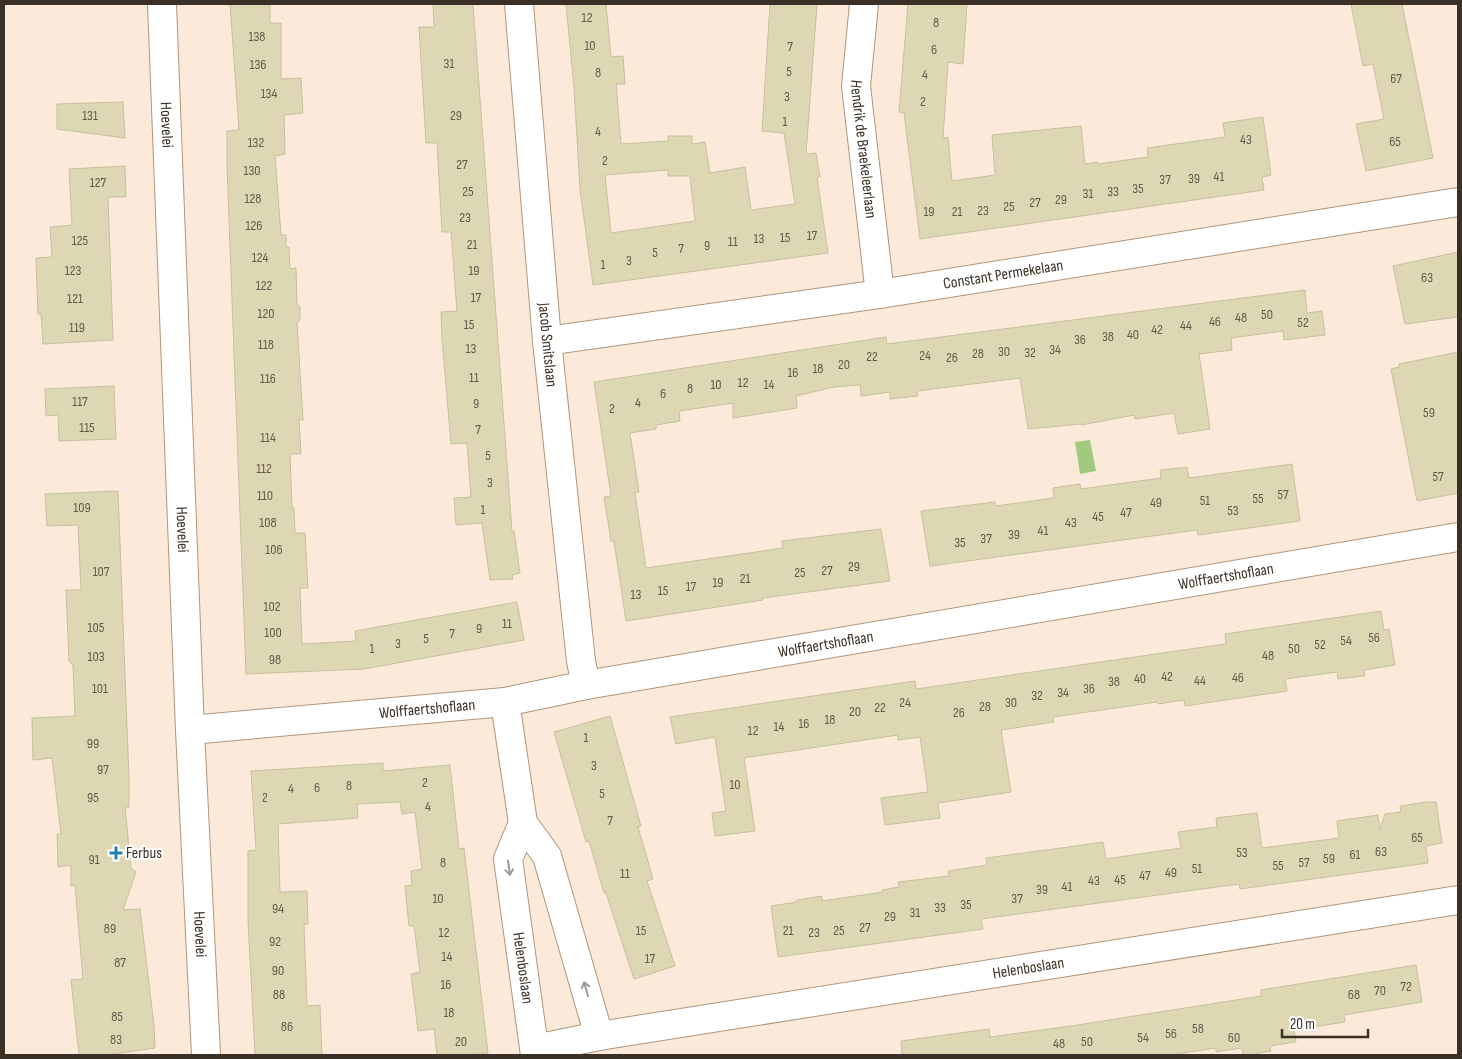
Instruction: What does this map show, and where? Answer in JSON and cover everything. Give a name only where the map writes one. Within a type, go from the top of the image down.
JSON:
[{"type":"street","name":"Hoevelei","points":[[162,4],[190,730],[206,1055]]},
{"type":"street","name":"Jacob Smitslaan","points":[[519,4],[547,341],[586,685]]},
{"type":"street","name":"Hendrik de Braekeleerlaan","points":[[864,4],[856,86],[880,294]]},
{"type":"street","name":"Constant Permekelaan","points":[[547,341],[880,294],[1458,202]]},
{"type":"street","name":"Wolffaertshoflaan","points":[[190,730],[505,702],[586,685],[1458,537]]},
{"type":"street","points":[[505,702],[523,823],[548,856],[599,1036]]},
{"type":"street","name":"Helenboslaan","points":[[523,823],[508,859],[535,1052],[599,1036],[1458,900]]},
{"type":"shaded area","points":[[1090,440],[1096,471],[1080,474],[1075,442]]},
{"type":"building","points":[[230,4],[270,4],[270,23],[281,23],[281,79],[301,78],[303,113],[284,115],[285,154],[275,156],[281,235],[286,235],[286,247],[289,247],[290,269],[296,268],[297,305],[300,307],[300,320],[297,323],[303,420],[299,420],[301,454],[290,454],[295,533],[305,533],[308,588],[300,588],[302,644],[356,641],[355,631],[517,602],[524,640],[364,669],[246,674],[227,166],[227,131],[239,130]]},
{"type":"building","points":[[433,4],[473,4],[512,531],[514,531],[520,573],[512,575],[513,579],[490,580],[482,523],[456,525],[454,498],[471,497],[467,443],[451,444],[442,339],[441,312],[457,311],[451,232],[442,232],[437,143],[426,143],[419,27],[434,27]]},
{"type":"building","points":[[566,4],[606,4],[611,57],[623,56],[625,84],[616,84],[621,144],[668,141],[668,136],[692,136],[692,144],[705,142],[710,173],[745,167],[751,210],[795,204],[784,133],[762,131],[770,4],[817,4],[806,154],[816,153],[820,177],[817,177],[828,253],[593,285],[580,189],[574,87]],"holes":[[[668,170],[668,176],[690,176],[695,221],[611,233],[605,175]]]},
{"type":"building","points":[[908,4],[967,4],[963,64],[948,62],[943,138],[948,137],[952,181],[995,175],[992,135],[1081,126],[1085,164],[1097,162],[1098,164],[1148,157],[1147,148],[1225,137],[1223,123],[1263,117],[1271,175],[1262,177],[1264,190],[920,239],[904,113],[899,112]]},
{"type":"building","points":[[1351,4],[1402,4],[1433,158],[1366,171],[1356,124],[1384,119],[1373,64],[1363,66]]},
{"type":"building","points":[[123,102],[125,138],[57,129],[57,104]]},
{"type":"building","points":[[125,166],[126,197],[108,197],[113,340],[43,344],[41,314],[38,314],[36,258],[52,257],[50,227],[72,225],[69,169]]},
{"type":"building","points":[[1458,252],[1458,317],[1405,324],[1393,266]]},
{"type":"building","points":[[1305,290],[1307,313],[1322,311],[1325,335],[1284,340],[1283,331],[1231,338],[1232,350],[1199,354],[1210,429],[1178,434],[1174,413],[1135,419],[1134,415],[1081,425],[1028,429],[1020,378],[917,391],[918,396],[890,399],[890,392],[861,396],[860,385],[834,387],[796,396],[797,408],[733,418],[733,403],[679,411],[680,421],[656,425],[656,429],[630,433],[639,492],[635,493],[646,568],[783,548],[782,541],[881,529],[890,581],[763,598],[763,600],[626,621],[614,541],[611,541],[604,497],[611,496],[594,382],[886,337],[887,344]]},
{"type":"building","points":[[1458,352],[1458,493],[1417,501],[1391,369],[1399,367],[1399,364]]},
{"type":"building","points":[[114,386],[116,439],[59,441],[58,415],[46,416],[45,389]]},
{"type":"building","points":[[1292,464],[1300,521],[1198,535],[1197,530],[930,566],[921,511],[995,502],[996,506],[1054,498],[1053,488],[1080,484],[1081,489],[1161,478],[1160,470],[1187,467],[1189,478]]},
{"type":"building","points":[[118,491],[129,779],[129,807],[125,807],[131,868],[136,872],[123,910],[140,909],[155,1048],[107,1055],[79,1055],[71,980],[83,979],[75,885],[71,886],[71,865],[58,867],[57,834],[61,834],[52,758],[33,760],[32,718],[75,716],[73,665],[69,661],[66,590],[81,590],[78,525],[47,526],[45,494]]},
{"type":"building","points":[[1381,611],[1384,630],[1389,629],[1395,665],[1364,670],[1365,676],[1338,679],[1337,672],[1285,679],[1287,691],[1185,706],[1184,700],[1158,704],[1157,702],[1053,717],[1054,722],[1001,730],[1011,792],[938,803],[940,818],[885,825],[881,798],[928,792],[920,737],[898,740],[898,735],[744,758],[755,831],[715,836],[712,813],[726,811],[715,737],[676,744],[670,717],[915,681],[916,689],[1226,644],[1225,634]]},
{"type":"building","points":[[610,716],[641,826],[638,827],[653,879],[647,881],[675,966],[634,979],[606,893],[604,893],[589,841],[586,842],[554,732]]},
{"type":"building","points":[[383,763],[383,771],[450,765],[459,849],[464,848],[488,1053],[437,1055],[434,1029],[418,1031],[411,974],[420,972],[414,926],[409,926],[405,886],[412,885],[411,871],[422,869],[415,812],[402,814],[400,802],[357,804],[358,818],[278,824],[280,892],[307,891],[308,924],[304,924],[307,1006],[320,1005],[322,1055],[255,1055],[248,920],[248,851],[256,850],[251,771]]},
{"type":"building","points":[[1436,802],[1442,843],[1426,846],[1428,863],[1240,889],[1239,884],[981,919],[983,929],[778,957],[771,906],[822,896],[822,901],[883,892],[882,890],[899,887],[898,882],[949,876],[948,871],[987,865],[986,858],[1103,842],[1106,859],[1181,848],[1178,832],[1217,827],[1216,818],[1257,813],[1262,848],[1339,838],[1337,821],[1378,815],[1380,830],[1385,814],[1401,812],[1400,806]]},
{"type":"building","points":[[1416,965],[1422,1002],[1344,1015],[1345,1022],[1294,1030],[1296,1042],[1270,1046],[1271,1051],[1249,1055],[1243,1055],[1242,1048],[1216,1052],[1216,1048],[1170,1055],[902,1055],[901,1041],[989,1029],[990,1037],[1071,1026],[1261,996],[1261,990]]},
{"type":"place","name":"Ferbus","points":[[116,853]]}]
